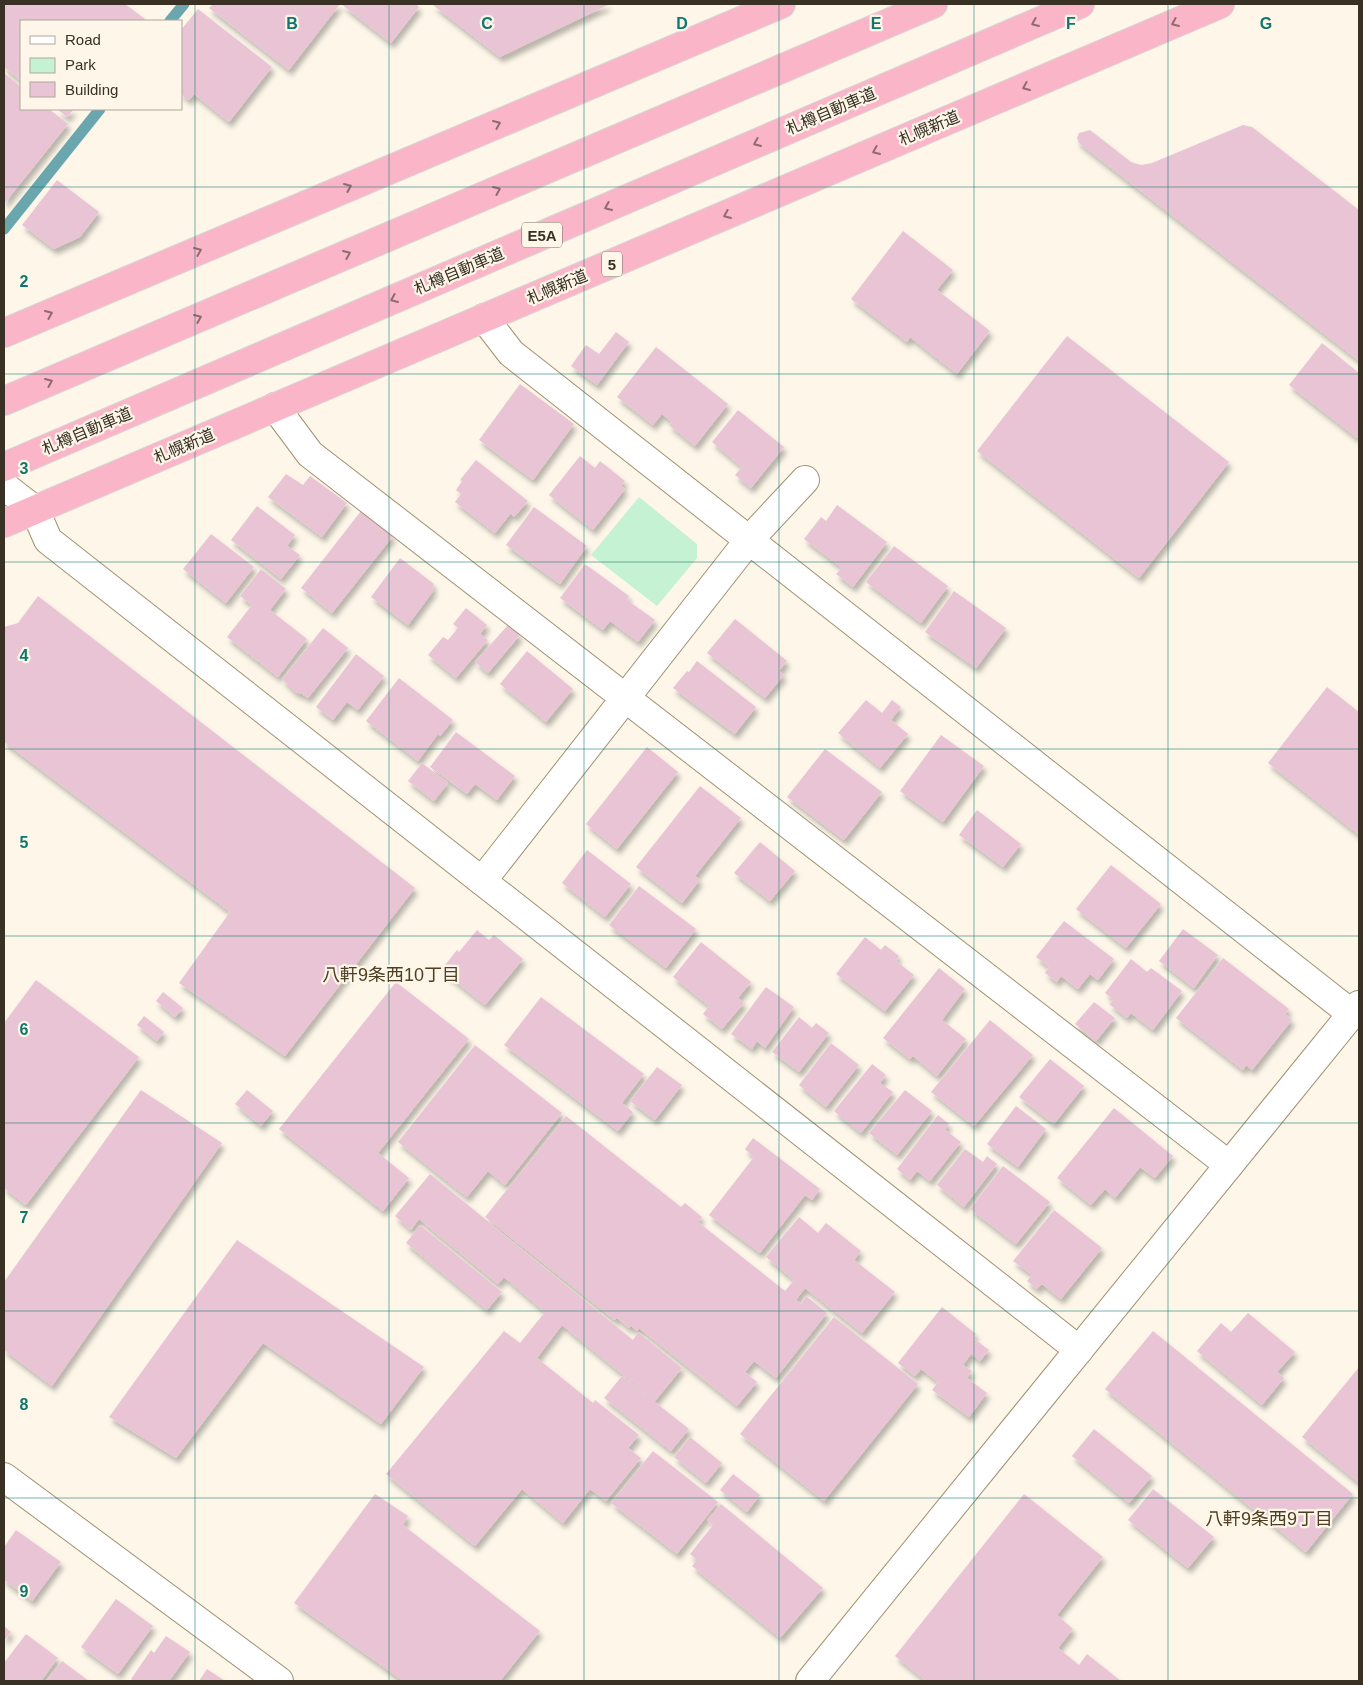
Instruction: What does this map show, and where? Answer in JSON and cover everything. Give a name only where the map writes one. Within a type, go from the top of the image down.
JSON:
[{"type":"highway","points":[[4,333],[781,4]]},
{"type":"highway","points":[[4,401],[933,4]]},
{"type":"highway","name":"札樽自動車道","points":[[4,467],[1080,4]]},
{"type":"highway","name":"札幌新道","points":[[4,523],[1220,4]]},
{"type":"street","points":[[484,318],[511,353],[749,540],[1356,1010],[810,1681]]},
{"type":"street","points":[[275,408],[310,454],[1229,1166]]},
{"type":"street","points":[[482,881],[749,540],[805,480]]},
{"type":"street","points":[[4,486],[35,510],[48,540],[1079,1350]]},
{"type":"street","points":[[7,1485],[279,1681]]},
{"type":"green space","points":[[639,497],[697,544],[697,558],[657,606],[591,555]]},
{"type":"building","points":[[4,4],[125,4],[145,19],[20,20],[20,80],[4,67]]},
{"type":"building","points":[[213,4],[340,4],[289,70],[209,8]]},
{"type":"building","points":[[341,4],[416,4],[419,7],[391,43]]},
{"type":"building","points":[[610,4],[500,57],[433,5]]},
{"type":"building","points":[[198,9],[272,67],[229,122],[194,94],[189,100],[182,95],[182,29]]},
{"type":"building","points":[[4,73],[20,86],[20,110],[50,110],[68,124],[4,204]]},
{"type":"building","points":[[58,110],[73,110],[67,117]]},
{"type":"building","points":[[1243,125],[1252,127],[1359,210],[1359,361],[1079,143],[1077,138],[1079,133],[1090,130],[1131,162],[1141,165],[1152,163]]},
{"type":"building","points":[[57,180],[99,212],[80,237],[54,249],[22,225]]},
{"type":"building","points":[[903,231],[953,270],[937,290],[990,331],[957,374],[910,337],[907,342],[851,299]]},
{"type":"building","points":[[616,332],[629,342],[597,385],[571,366],[586,345],[599,354]]},
{"type":"building","points":[[1067,336],[1229,462],[1139,578],[977,451]]},
{"type":"building","points":[[1322,343],[1359,373],[1359,435],[1357,438],[1289,385]]},
{"type":"building","points":[[656,347],[728,404],[695,446],[669,425],[672,422],[662,414],[653,425],[617,397]]},
{"type":"building","points":[[520,384],[574,424],[533,480],[479,440]]},
{"type":"building","points":[[738,410],[784,447],[751,488],[735,475],[742,467],[712,442]]},
{"type":"building","points":[[580,456],[595,468],[600,461],[625,481],[621,486],[625,489],[593,530],[549,495]]},
{"type":"building","points":[[476,460],[528,501],[514,517],[511,513],[495,533],[455,502],[461,494],[456,490],[462,481],[460,480]]},
{"type":"building","points":[[286,474],[303,485],[310,476],[347,503],[322,537],[268,497]]},
{"type":"building","points":[[837,505],[887,542],[853,587],[836,574],[842,568],[804,539],[821,517],[826,521]]},
{"type":"building","points":[[257,506],[295,535],[287,546],[300,555],[281,579],[231,540]]},
{"type":"building","points":[[534,507],[587,546],[560,584],[506,545]]},
{"type":"building","points":[[361,511],[393,536],[332,613],[301,588]]},
{"type":"building","points":[[211,534],[254,567],[226,603],[183,569]]},
{"type":"building","points":[[894,546],[948,586],[921,623],[866,582]]},
{"type":"building","points":[[400,558],[434,584],[432,588],[434,590],[408,625],[371,597]]},
{"type":"building","points":[[585,564],[629,596],[627,600],[655,620],[638,642],[610,621],[603,630],[560,598]]},
{"type":"building","points":[[261,569],[286,589],[270,610],[307,639],[278,677],[227,637],[252,605],[240,596]]},
{"type":"building","points":[[954,591],[1006,628],[976,668],[925,632]]},
{"type":"building","points":[[38,596],[415,888],[285,1056],[179,983],[230,912],[4,742],[4,627],[18,623]]},
{"type":"building","points":[[466,608],[487,625],[480,634],[488,640],[456,678],[428,655],[443,637],[448,640],[458,628],[453,624]]},
{"type":"building","points":[[735,619],[787,661],[779,671],[784,675],[765,698],[707,653]]},
{"type":"building","points":[[508,625],[520,635],[488,673],[475,662]]},
{"type":"building","points":[[323,628],[348,648],[308,698],[295,692],[282,679]]},
{"type":"building","points":[[527,651],[573,689],[546,722],[500,684]]},
{"type":"building","points":[[356,654],[384,676],[358,710],[347,702],[333,720],[316,707]]},
{"type":"building","points":[[697,661],[756,707],[735,734],[673,688]]},
{"type":"building","points":[[399,678],[453,720],[440,736],[438,734],[418,761],[366,721]]},
{"type":"building","points":[[1327,687],[1359,712],[1359,835],[1268,763]]},
{"type":"building","points":[[866,700],[882,713],[892,700],[901,707],[891,720],[908,734],[880,768],[838,733]]},
{"type":"building","points":[[456,732],[515,776],[497,800],[475,784],[467,794],[430,767]]},
{"type":"building","points":[[941,735],[984,766],[943,822],[900,791]]},
{"type":"building","points":[[647,747],[678,772],[617,849],[586,824]]},
{"type":"building","points":[[825,749],[882,792],[844,840],[787,797]]},
{"type":"building","points":[[422,763],[448,783],[434,801],[408,781]]},
{"type":"building","points":[[700,786],[741,818],[695,876],[700,880],[682,903],[636,867]]},
{"type":"building","points":[[977,810],[1021,844],[1003,867],[959,835]]},
{"type":"building","points":[[760,842],[795,871],[770,901],[734,873]]},
{"type":"building","points":[[587,850],[631,884],[605,917],[562,883]]},
{"type":"building","points":[[1111,865],[1161,904],[1126,948],[1076,909]]},
{"type":"building","points":[[639,886],[696,929],[666,968],[609,925]]},
{"type":"building","points":[[1064,921],[1114,959],[1098,980],[1090,974],[1078,989],[1061,976],[1057,982],[1045,973],[1049,967],[1036,957]]},
{"type":"building","points":[[1183,929],[1218,955],[1194,988],[1159,961]]},
{"type":"building","points":[[477,930],[489,940],[494,935],[523,959],[485,1005],[441,970]]},
{"type":"building","points":[[865,937],[881,950],[885,945],[899,956],[896,961],[914,975],[885,1011],[836,974]]},
{"type":"building","points":[[701,942],[751,982],[738,998],[744,1003],[722,1029],[703,1014],[709,1006],[673,977]]},
{"type":"building","points":[[1223,958],[1289,1009],[1285,1014],[1292,1020],[1252,1070],[1246,1065],[1243,1070],[1176,1018]]},
{"type":"building","points":[[1131,959],[1147,972],[1151,968],[1182,991],[1153,1030],[1131,1013],[1127,1018],[1109,1004],[1114,1000],[1105,993]]},
{"type":"building","points":[[939,968],[965,989],[942,1020],[966,1039],[937,1076],[913,1056],[910,1059],[883,1038]]},
{"type":"building","points":[[36,980],[139,1057],[26,1205],[4,1188],[4,1023]]},
{"type":"building","points":[[396,982],[469,1039],[378,1153],[409,1178],[383,1211],[279,1129]]},
{"type":"building","points":[[766,987],[794,1007],[765,1048],[757,1041],[752,1049],[731,1034]]},
{"type":"building","points":[[163,992],[183,1008],[175,1017],[156,1001]]},
{"type":"building","points":[[541,997],[644,1074],[622,1103],[633,1112],[618,1131],[504,1045]]},
{"type":"building","points":[[1094,1002],[1115,1018],[1096,1041],[1075,1024]]},
{"type":"building","points":[[144,1016],[164,1032],[157,1041],[137,1025]]},
{"type":"building","points":[[799,1017],[812,1028],[816,1023],[829,1033],[799,1072],[772,1052]]},
{"type":"building","points":[[990,1020],[1033,1055],[974,1126],[931,1092]]},
{"type":"building","points":[[831,1043],[859,1065],[826,1107],[799,1085]]},
{"type":"building","points":[[475,1045],[562,1113],[505,1185],[488,1171],[467,1197],[398,1142]]},
{"type":"building","points":[[1050,1059],[1084,1086],[1054,1124],[1019,1097]]},
{"type":"building","points":[[872,1064],[886,1075],[880,1083],[893,1092],[861,1133],[834,1111]]},
{"type":"building","points":[[657,1067],[682,1085],[655,1120],[630,1101]]},
{"type":"building","points":[[141,1090],[222,1143],[52,1386],[4,1350],[4,1282]]},
{"type":"building","points":[[247,1090],[273,1111],[261,1126],[235,1104]]},
{"type":"building","points":[[905,1090],[932,1111],[897,1155],[869,1133]]},
{"type":"building","points":[[1016,1106],[1046,1129],[1018,1167],[987,1144]]},
{"type":"building","points":[[1114,1108],[1173,1156],[1155,1178],[1140,1167],[1115,1198],[1105,1189],[1091,1205],[1057,1178]]},
{"type":"building","points":[[938,1115],[949,1124],[945,1130],[961,1142],[930,1181],[917,1171],[910,1180],[897,1169]]},
{"type":"building","points":[[566,1116],[681,1207],[685,1203],[702,1217],[698,1222],[785,1291],[794,1280],[766,1257],[799,1217],[818,1233],[826,1223],[861,1251],[854,1260],[895,1292],[862,1333],[805,1288],[796,1300],[801,1304],[806,1296],[827,1313],[776,1378],[754,1361],[745,1372],[757,1382],[737,1406],[639,1328],[637,1331],[631,1326],[629,1328],[617,1318],[615,1320],[485,1217]]},
{"type":"building","points":[[753,1138],[820,1189],[812,1200],[805,1195],[760,1253],[709,1215],[754,1157],[745,1149]]},
{"type":"building","points":[[965,1149],[983,1162],[987,1156],[997,1164],[964,1207],[937,1185]]},
{"type":"building","points":[[1003,1166],[1050,1202],[1016,1244],[970,1209]]},
{"type":"building","points":[[430,1174],[633,1340],[638,1332],[682,1368],[655,1401],[562,1325],[537,1358],[593,1403],[595,1400],[639,1435],[628,1448],[641,1458],[606,1501],[590,1489],[563,1523],[522,1489],[475,1546],[386,1474],[504,1331],[520,1343],[545,1312],[504,1277],[498,1284],[419,1219],[411,1230],[395,1216]]},
{"type":"building","points":[[1054,1210],[1102,1248],[1061,1299],[1042,1284],[1037,1289],[1027,1281],[1032,1275],[1013,1261]]},
{"type":"building","points":[[420,1225],[502,1292],[487,1310],[406,1243]]},
{"type":"building","points":[[237,1240],[424,1367],[381,1424],[263,1343],[176,1458],[109,1417]]},
{"type":"building","points":[[942,1307],[976,1334],[973,1338],[989,1350],[980,1361],[971,1354],[963,1365],[972,1371],[967,1378],[987,1393],[969,1417],[932,1390],[938,1382],[921,1369],[915,1376],[898,1363]]},
{"type":"building","points":[[1248,1313],[1295,1352],[1277,1372],[1284,1378],[1262,1405],[1197,1351],[1221,1323],[1231,1332]]},
{"type":"building","points":[[834,1317],[918,1384],[824,1501],[740,1434]]},
{"type":"building","points":[[1153,1331],[1353,1494],[1306,1552],[1105,1389]]},
{"type":"building","points":[[1359,1367],[1359,1483],[1302,1437]]},
{"type":"building","points":[[622,1376],[689,1429],[671,1451],[604,1398]]},
{"type":"building","points":[[1094,1429],[1152,1476],[1129,1503],[1072,1456]]},
{"type":"building","points":[[690,1437],[722,1463],[706,1483],[674,1457]]},
{"type":"building","points":[[653,1451],[718,1502],[677,1554],[611,1503]]},
{"type":"building","points":[[733,1474],[760,1495],[747,1512],[720,1490]]},
{"type":"building","points":[[1153,1489],[1214,1537],[1188,1568],[1128,1520]]},
{"type":"building","points":[[375,1494],[408,1516],[403,1525],[540,1631],[500,1681],[403,1681],[294,1603]]},
{"type":"building","points":[[1024,1494],[1103,1557],[1057,1615],[1073,1629],[1058,1648],[1079,1665],[1087,1654],[1121,1681],[926,1681],[895,1656]]},
{"type":"building","points":[[721,1504],[823,1588],[780,1638],[692,1566],[697,1560],[690,1554],[713,1525],[707,1520]]},
{"type":"building","points":[[16,1530],[61,1562],[32,1601],[4,1580],[4,1547]]},
{"type":"building","points":[[116,1599],[153,1626],[118,1674],[81,1647]]},
{"type":"building","points":[[4,1626],[11,1632],[4,1641]]},
{"type":"building","points":[[26,1634],[58,1658],[41,1681],[4,1681],[4,1663]]},
{"type":"building","points":[[166,1636],[190,1652],[169,1681],[134,1681],[131,1679],[151,1650],[154,1653]]},
{"type":"building","points":[[62,1661],[89,1681],[46,1681]]},
{"type":"building","points":[[207,1669],[225,1681],[199,1681]]},
{"type":"waterway","points":[[171,20],[184,4]]},
{"type":"waterway","points":[[4,229],[99,110]]},
{"type":"district","name":"八軒9条西10丁目","points":[[391,975]]},
{"type":"district","name":"八軒9条西9丁目","points":[[1269,1519]]}]
